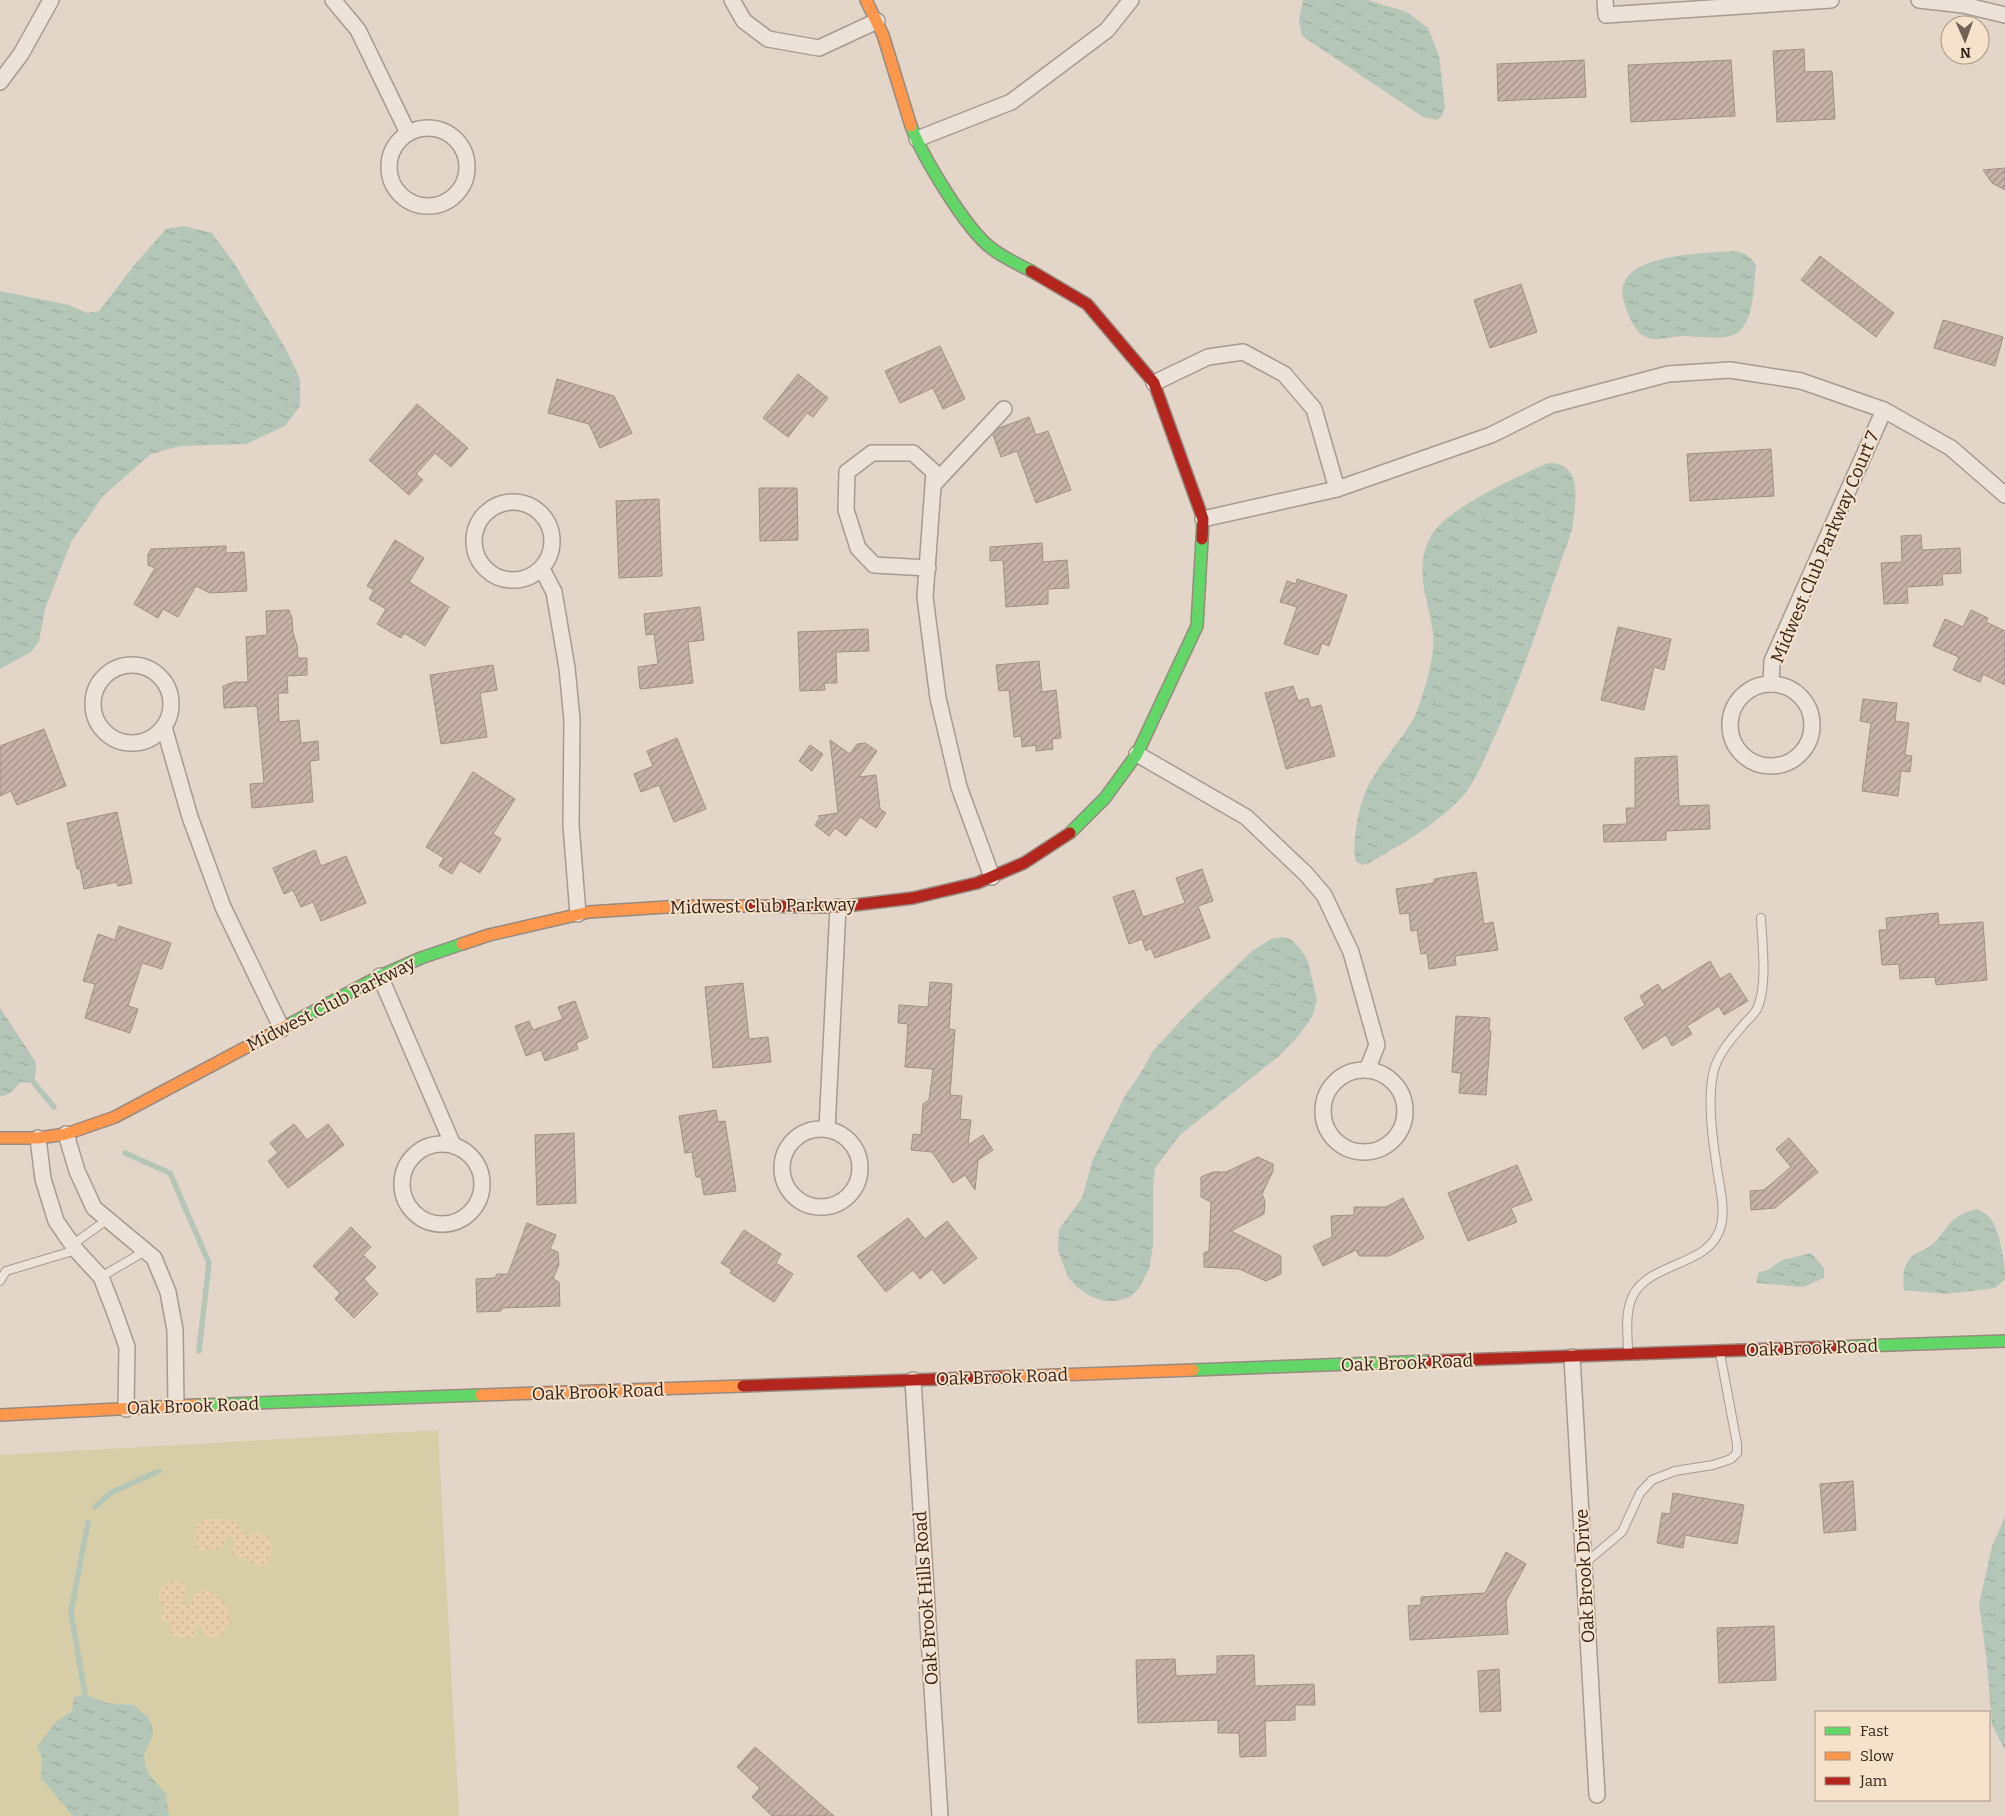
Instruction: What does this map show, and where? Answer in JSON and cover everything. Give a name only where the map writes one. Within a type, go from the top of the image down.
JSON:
[{"type":"street","points":[[0,82],[21,54],[51,0]]},
{"type":"street","points":[[333,0],[358,30],[408,133]]},
{"type":"street","points":[[732,0],[744,21],[768,39],[819,48],[877,21]]},
{"type":"street","name":"Midwest Club Parkway","points":[[0,1138],[38,1138],[66,1134],[115,1117],[380,976],[421,958],[489,935],[578,914],[682,906],[838,907],[913,898],[977,883],[1024,863],[1073,831],[1105,798],[1137,754],[1197,626],[1204,519],[1154,383],[1087,304],[990,248],[963,218],[917,139],[883,35],[866,0]]},
{"type":"street","points":[[917,139],[1011,102],[1107,30],[1131,0]]},
{"type":"street","points":[[1605,0],[1606,15],[1831,0]]},
{"type":"street","points":[[1919,0],[1963,4],[2005,15]]},
{"type":"street","points":[[432,128],[444,131],[455,138],[463,148],[467,166],[464,184],[457,194],[447,202],[434,206],[420,206],[408,201],[398,192],[391,180],[388,167],[391,154],[398,142],[408,133],[432,128]]},
{"type":"street","points":[[1154,383],[1208,357],[1244,352],[1284,374],[1314,409],[1337,489]]},
{"type":"street","name":"Midwest Club Parkway Court 7","points":[[1204,519],[1337,489],[1491,435],[1552,405],[1668,374],[1730,370],[1801,381],[1884,410],[1951,448],[2005,495]]},
{"type":"street","points":[[933,485],[1004,409]]},
{"type":"street","name":"Midwest Club Parkway Court 7","points":[[1771,684],[1772,661],[1884,410]]},
{"type":"street","points":[[928,568],[874,565],[858,548],[846,510],[848,472],[872,453],[913,453],[934,472],[928,568],[925,597],[938,698],[959,787],[992,877]]},
{"type":"street","points":[[512,502],[532,507],[546,520],[552,532],[553,545],[549,558],[542,569],[531,577],[513,580],[494,576],[484,568],[477,557],[474,545],[475,532],[480,520],[488,511],[499,505],[512,502]]},
{"type":"street","points":[[542,569],[554,592],[568,676],[572,720],[571,825],[578,914]]},
{"type":"street","points":[[164,727],[154,736],[142,742],[129,743],[111,736],[97,722],[93,709],[94,696],[99,683],[107,673],[119,667],[132,665],[145,667],[157,673],[165,682],[170,693],[170,710],[164,727],[190,817],[223,907],[282,1029]]},
{"type":"street","name":"Midwest Club Parkway Court 7","points":[[1771,684],[1784,686],[1796,693],[1806,703],[1811,716],[1812,729],[1808,742],[1801,754],[1790,762],[1777,766],[1763,766],[1750,761],[1740,752],[1733,741],[1730,728],[1731,715],[1741,698],[1758,686],[1771,684]]},
{"type":"street","points":[[1137,754],[1246,817],[1306,874],[1324,895],[1351,952],[1376,1045],[1367,1070]]},
{"type":"street","points":[[827,1129],[838,907]]},
{"type":"street","points":[[380,976],[453,1145],[464,1150],[473,1158],[479,1168],[482,1179],[482,1191],[478,1202],[471,1212],[456,1221],[438,1224],[425,1220],[414,1213],[406,1202],[402,1190],[402,1176],[407,1164],[416,1153],[427,1146],[440,1143],[453,1145]]},
{"type":"street","points":[[1367,1070],[1380,1073],[1392,1081],[1401,1092],[1405,1105],[1405,1119],[1399,1132],[1390,1143],[1377,1150],[1363,1152],[1350,1149],[1339,1143],[1328,1130],[1323,1113],[1328,1091],[1335,1082],[1350,1072],[1367,1070]]},
{"type":"street","points":[[815,1129],[827,1129],[840,1133],[850,1142],[858,1153],[861,1166],[859,1179],[853,1191],[843,1200],[831,1206],[818,1207],[806,1204],[795,1197],[783,1176],[782,1163],[790,1146],[803,1133],[815,1129]]},
{"type":"street","points":[[66,1134],[77,1172],[94,1208],[154,1258],[168,1292],[175,1330],[176,1406]]},
{"type":"street","points":[[38,1138],[43,1180],[56,1221],[74,1247],[101,1278],[127,1347],[126,1409]]},
{"type":"street","name":"Oak Brook Road","points":[[0,1415],[176,1406],[2005,1341]]},
{"type":"street","name":"Oak Brook Drive","points":[[1572,1357],[1597,1795]]},
{"type":"street","name":"Oak Brook Hills Road","points":[[913,1380],[940,1816]]},
{"type":"lane","points":[[1628,1355],[1627,1321],[1630,1302],[1640,1284],[1656,1273],[1674,1267],[1705,1250],[1716,1240],[1721,1228],[1723,1214],[1715,1160],[1712,1108],[1713,1075],[1718,1058],[1757,1009],[1763,988],[1761,918]]},
{"type":"lane","points":[[0,1281],[6,1271],[74,1247],[108,1219]]},
{"type":"lane","points":[[101,1278],[144,1251]]},
{"type":"lane","points":[[1584,1564],[1622,1532],[1640,1493],[1652,1480],[1675,1471],[1731,1459],[1737,1452],[1720,1352]]},
{"type":"shaded area","points":[[438,1430],[459,1816],[0,1816],[0,1455]]},
{"type":"sand","points":[[215,1519],[233,1520],[246,1536],[261,1532],[268,1537],[273,1549],[267,1565],[254,1564],[234,1555],[232,1552],[235,1539],[229,1535],[225,1538],[225,1543],[221,1549],[201,1551],[195,1539],[196,1525],[202,1521]]},
{"type":"sand","points":[[172,1581],[182,1582],[186,1585],[181,1601],[186,1606],[190,1605],[193,1596],[203,1589],[215,1594],[228,1610],[229,1620],[227,1628],[221,1634],[213,1637],[203,1636],[202,1626],[195,1628],[194,1636],[190,1639],[173,1636],[170,1632],[171,1623],[161,1619],[164,1606],[158,1599],[161,1588]]},
{"type":"water","points":[[1303,0],[1367,0],[1407,12],[1428,28],[1439,56],[1445,107],[1442,116],[1437,120],[1423,117],[1302,36],[1299,20]]},
{"type":"water","points":[[184,226],[212,233],[234,263],[287,351],[300,379],[300,406],[285,426],[246,444],[180,446],[151,454],[104,495],[71,542],[45,609],[39,641],[31,652],[0,669],[0,291],[69,305],[87,313],[99,311],[136,263],[166,229]]},
{"type":"water","points":[[1733,251],[1746,255],[1756,265],[1749,315],[1746,323],[1739,331],[1733,335],[1721,337],[1684,336],[1657,339],[1652,339],[1639,332],[1631,320],[1624,302],[1623,286],[1631,273],[1645,265],[1662,259],[1682,255]]},
{"type":"water","points":[[1548,463],[1560,465],[1568,470],[1573,477],[1575,509],[1572,530],[1524,665],[1482,765],[1467,791],[1441,816],[1394,849],[1369,863],[1363,865],[1356,862],[1354,850],[1356,829],[1363,797],[1377,772],[1413,719],[1418,709],[1429,672],[1433,652],[1433,632],[1422,572],[1426,548],[1431,536],[1452,514],[1467,504]]},
{"type":"water","points":[[1283,937],[1290,939],[1299,947],[1308,961],[1317,1000],[1312,1017],[1299,1035],[1279,1056],[1180,1135],[1155,1168],[1153,1184],[1153,1246],[1149,1269],[1139,1288],[1130,1297],[1116,1301],[1104,1301],[1090,1296],[1077,1287],[1068,1277],[1058,1250],[1059,1229],[1082,1198],[1093,1159],[1126,1094],[1153,1051],[1187,1014],[1252,951],[1271,939]]},
{"type":"water","points":[[0,1008],[35,1061],[36,1070],[34,1083],[21,1082],[10,1093],[0,1097]]},
{"type":"water","points":[[1977,1209],[1989,1217],[1997,1230],[2003,1256],[2005,1279],[1995,1288],[1946,1294],[1904,1290],[1904,1270],[1911,1257],[1933,1244],[1961,1214]]},
{"type":"water","points":[[1811,1253],[1824,1268],[1824,1278],[1803,1287],[1756,1283],[1759,1272],[1768,1270],[1782,1260]]},
{"type":"water","points":[[2005,1516],[2005,1750],[1992,1725],[1987,1663],[1979,1604],[1992,1547]]},
{"type":"water","points":[[85,1694],[106,1703],[134,1705],[148,1717],[153,1735],[144,1754],[145,1765],[150,1776],[166,1794],[169,1816],[73,1816],[41,1778],[42,1757],[37,1747],[56,1722],[72,1711],[74,1697]]},
{"type":"building","points":[[1804,49],[1805,72],[1832,71],[1835,119],[1777,122],[1773,51]]},
{"type":"building","points":[[1584,60],[1586,97],[1498,101],[1497,64]]},
{"type":"building","points":[[1731,60],[1735,116],[1631,122],[1628,65]]},
{"type":"building","points":[[2005,168],[2005,190],[1992,183],[1983,170]]},
{"type":"building","points":[[1820,256],[1894,313],[1876,337],[1801,280]]},
{"type":"building","points":[[1521,284],[1537,332],[1490,348],[1474,300]]},
{"type":"building","points":[[1943,320],[2003,337],[1995,366],[1934,348]]},
{"type":"building","points":[[940,346],[965,399],[943,409],[933,388],[900,403],[885,371]]},
{"type":"building","points":[[798,374],[828,398],[813,417],[807,413],[788,437],[763,418]]},
{"type":"building","points":[[557,379],[614,396],[632,433],[600,448],[589,424],[548,413]]},
{"type":"building","points":[[417,404],[468,448],[451,467],[435,453],[416,474],[423,480],[409,495],[369,460]]},
{"type":"building","points":[[1029,417],[1036,435],[1048,431],[1071,490],[1036,503],[1017,451],[1001,457],[993,435],[999,428]]},
{"type":"building","points":[[1771,449],[1774,496],[1690,501],[1687,454]]},
{"type":"building","points":[[759,488],[797,488],[798,540],[760,541]]},
{"type":"building","points":[[659,499],[662,576],[619,578],[616,501]]},
{"type":"building","points":[[1921,535],[1922,550],[1960,548],[1961,573],[1942,574],[1943,585],[1907,587],[1908,603],[1884,604],[1881,563],[1902,562],[1901,536]]},
{"type":"building","points":[[395,540],[424,558],[409,582],[449,607],[425,646],[404,633],[401,638],[377,624],[386,609],[369,599],[374,590],[367,586]]},
{"type":"building","points":[[1042,543],[1043,562],[1067,560],[1069,588],[1048,589],[1048,604],[1006,607],[1003,560],[990,561],[990,547]]},
{"type":"building","points":[[226,546],[226,553],[244,552],[247,591],[210,593],[196,586],[178,617],[163,609],[158,618],[134,604],[155,568],[148,565],[148,554],[151,549]]},
{"type":"building","points":[[1297,579],[1347,595],[1329,646],[1322,643],[1318,655],[1284,644],[1297,607],[1280,602],[1287,581],[1296,584]]},
{"type":"building","points":[[700,607],[704,640],[688,642],[693,683],[640,689],[638,667],[658,664],[654,634],[646,635],[644,614]]},
{"type":"building","points":[[289,610],[298,658],[307,658],[307,675],[287,676],[288,693],[278,693],[279,722],[299,720],[301,743],[318,741],[319,760],[310,761],[313,802],[252,808],[250,784],[264,783],[257,706],[224,708],[223,686],[234,682],[248,682],[246,637],[267,635],[266,611]]},
{"type":"building","points":[[1971,610],[1988,618],[1986,622],[2005,631],[2005,685],[1983,674],[1980,682],[1953,670],[1959,657],[1933,646],[1945,619],[1963,627]]},
{"type":"building","points":[[1618,627],[1671,639],[1664,670],[1654,667],[1644,710],[1601,700]]},
{"type":"building","points":[[868,629],[869,651],[836,652],[837,683],[824,683],[825,690],[800,691],[798,632]]},
{"type":"building","points":[[1039,661],[1042,692],[1056,690],[1061,738],[1052,739],[1053,749],[1036,751],[1036,745],[1022,747],[1021,736],[1014,737],[1009,690],[999,691],[996,665]]},
{"type":"building","points":[[493,665],[497,690],[480,693],[487,737],[441,744],[430,675]]},
{"type":"building","points":[[1293,686],[1298,701],[1308,698],[1311,708],[1321,705],[1335,756],[1286,769],[1265,693]]},
{"type":"building","points":[[1863,699],[1897,703],[1895,721],[1909,723],[1905,755],[1912,756],[1910,772],[1901,771],[1898,796],[1862,791],[1871,723],[1860,721]]},
{"type":"building","points":[[44,729],[66,786],[17,805],[11,791],[0,796],[0,746]]},
{"type":"building","points":[[677,738],[706,809],[674,822],[659,785],[641,792],[634,774],[653,766],[647,751]]},
{"type":"building","points":[[830,740],[850,754],[857,744],[865,743],[877,751],[859,777],[876,775],[880,809],[886,813],[876,828],[860,817],[846,836],[835,828],[829,836],[815,825],[820,817],[818,816],[838,813]]},
{"type":"building","points":[[810,745],[823,754],[812,771],[799,761]]},
{"type":"building","points":[[1677,756],[1679,806],[1709,805],[1710,829],[1666,831],[1666,840],[1604,842],[1603,825],[1627,824],[1626,808],[1635,808],[1635,758]]},
{"type":"building","points":[[473,772],[515,799],[493,834],[501,839],[480,873],[460,861],[452,874],[439,866],[444,858],[426,847]]},
{"type":"building","points":[[117,812],[132,883],[118,886],[117,882],[84,889],[80,869],[77,869],[67,823]]},
{"type":"building","points":[[315,850],[321,866],[346,856],[366,903],[321,921],[313,902],[301,907],[293,890],[284,894],[273,868]]},
{"type":"building","points":[[1202,869],[1213,901],[1198,906],[1210,938],[1155,958],[1151,948],[1146,951],[1142,939],[1129,944],[1113,897],[1134,890],[1143,917],[1185,903],[1176,878]]},
{"type":"building","points":[[1476,872],[1484,924],[1493,922],[1498,950],[1455,956],[1456,965],[1429,969],[1427,953],[1421,954],[1417,930],[1411,931],[1409,913],[1400,914],[1396,889],[1434,883],[1434,879]]},
{"type":"building","points":[[1938,913],[1939,925],[1983,922],[1987,980],[1936,985],[1935,977],[1900,979],[1899,964],[1882,965],[1879,930],[1887,930],[1886,918]]},
{"type":"building","points":[[119,926],[171,943],[162,969],[142,963],[128,1006],[138,1009],[130,1033],[85,1018],[95,984],[83,981],[98,934],[115,940]]},
{"type":"building","points":[[1710,961],[1720,979],[1730,973],[1748,1001],[1724,1015],[1719,1006],[1687,1026],[1692,1034],[1672,1046],[1666,1035],[1643,1049],[1624,1018],[1645,1005],[1640,996],[1658,984],[1662,991]]},
{"type":"building","points":[[930,982],[952,984],[949,1029],[955,1030],[950,1095],[962,1096],[960,1119],[971,1120],[968,1145],[983,1135],[993,1150],[978,1160],[975,1190],[965,1175],[953,1183],[932,1152],[911,1150],[913,1134],[921,1135],[923,1104],[929,1100],[933,1069],[905,1067],[908,1024],[898,1023],[899,1005],[928,1007]]},
{"type":"building","points":[[743,983],[749,1039],[768,1037],[771,1062],[713,1068],[705,987]]},
{"type":"building","points":[[575,1001],[588,1038],[576,1043],[578,1049],[545,1061],[541,1050],[526,1056],[515,1026],[529,1021],[533,1030],[563,1019],[558,1007]]},
{"type":"building","points":[[1456,1016],[1490,1018],[1489,1030],[1491,1031],[1486,1095],[1459,1093],[1461,1073],[1452,1072]]},
{"type":"building","points":[[716,1110],[718,1122],[725,1121],[736,1191],[704,1195],[701,1177],[696,1177],[692,1152],[685,1153],[679,1116]]},
{"type":"building","points":[[294,1124],[307,1140],[328,1124],[344,1145],[288,1188],[268,1161],[278,1153],[270,1143]]},
{"type":"building","points":[[574,1133],[576,1203],[537,1205],[535,1135]]},
{"type":"building","points":[[1789,1138],[1818,1172],[1775,1208],[1751,1210],[1750,1191],[1764,1190],[1791,1167],[1776,1149]]},
{"type":"building","points":[[1258,1157],[1273,1164],[1273,1171],[1262,1194],[1265,1201],[1264,1214],[1231,1231],[1281,1256],[1281,1274],[1266,1281],[1239,1269],[1204,1267],[1204,1253],[1209,1251],[1211,1202],[1201,1197],[1201,1177],[1213,1172],[1226,1172]]},
{"type":"building","points":[[1517,1165],[1532,1200],[1511,1208],[1517,1222],[1468,1241],[1448,1193]]},
{"type":"building","points":[[1403,1198],[1424,1238],[1389,1256],[1359,1256],[1356,1250],[1323,1266],[1313,1246],[1332,1237],[1331,1216],[1354,1215],[1354,1207],[1386,1207]]},
{"type":"building","points":[[908,1218],[925,1239],[947,1221],[977,1258],[944,1284],[932,1269],[920,1279],[913,1270],[886,1292],[857,1256]]},
{"type":"building","points":[[527,1223],[556,1235],[550,1249],[558,1252],[559,1264],[553,1279],[559,1282],[560,1306],[502,1308],[501,1311],[477,1312],[476,1279],[495,1278],[497,1274],[508,1274]]},
{"type":"building","points":[[351,1227],[371,1247],[363,1255],[376,1267],[364,1279],[378,1294],[354,1318],[335,1299],[340,1293],[313,1266]]},
{"type":"building","points":[[744,1230],[781,1254],[776,1263],[793,1274],[774,1302],[730,1273],[732,1270],[721,1263]]},
{"type":"building","points":[[1853,1481],[1856,1530],[1824,1533],[1820,1484]]},
{"type":"building","points":[[1673,1493],[1744,1505],[1737,1544],[1685,1535],[1683,1548],[1657,1543],[1662,1513],[1670,1514]]},
{"type":"building","points":[[1506,1552],[1526,1564],[1506,1601],[1508,1634],[1410,1640],[1408,1606],[1421,1605],[1421,1597],[1485,1593]]},
{"type":"building","points":[[1774,1626],[1776,1680],[1719,1683],[1717,1628]]},
{"type":"building","points":[[1254,1655],[1255,1686],[1314,1684],[1315,1705],[1295,1705],[1295,1720],[1265,1721],[1266,1756],[1240,1757],[1239,1733],[1218,1733],[1218,1720],[1138,1723],[1136,1660],[1175,1659],[1176,1676],[1217,1674],[1217,1656]]},
{"type":"building","points":[[1499,1669],[1501,1711],[1480,1712],[1478,1671]]},
{"type":"building","points":[[755,1747],[834,1816],[772,1816],[752,1797],[760,1788],[737,1767]]},
{"type":"waterway","points":[[34,1083],[54,1107]]},
{"type":"waterway","points":[[125,1153],[170,1173],[209,1263],[199,1351]]},
{"type":"waterway","points":[[95,1507],[110,1493],[159,1471]]},
{"type":"waterway","points":[[85,1694],[71,1612],[88,1522]]},
{"type":"traffic: fast","points":[[911,126],[935,173],[969,225],[995,251],[1031,271]]},
{"type":"traffic: fast","points":[[1070,833],[1105,798],[1137,754],[1197,626],[1202,539]]},
{"type":"traffic: fast","points":[[288,1025],[380,976],[421,958],[462,944]]},
{"type":"traffic: fast","points":[[1832,1347],[2005,1341]]},
{"type":"traffic: fast","points":[[1193,1370],[1430,1361]]},
{"type":"traffic: fast","points":[[197,1405],[481,1395]]},
{"type":"traffic: slow","points":[[866,0],[883,35],[911,126]]},
{"type":"traffic: slow","points":[[462,944],[489,935],[589,912],[682,906],[750,906]]},
{"type":"traffic: slow","points":[[0,1138],[38,1138],[66,1134],[115,1117],[288,1025]]},
{"type":"traffic: slow","points":[[999,1377],[1193,1370]]},
{"type":"traffic: slow","points":[[481,1395],[743,1386]]},
{"type":"traffic: slow","points":[[0,1415],[197,1405]]},
{"type":"traffic: jam","points":[[1031,271],[1087,304],[1154,383],[1203,519],[1202,539]]},
{"type":"traffic: jam","points":[[750,906],[838,907],[913,898],[977,883],[1024,863],[1070,833]]},
{"type":"traffic: jam","points":[[1430,1361],[1832,1347]]},
{"type":"traffic: jam","points":[[743,1386],[999,1377]]}]
